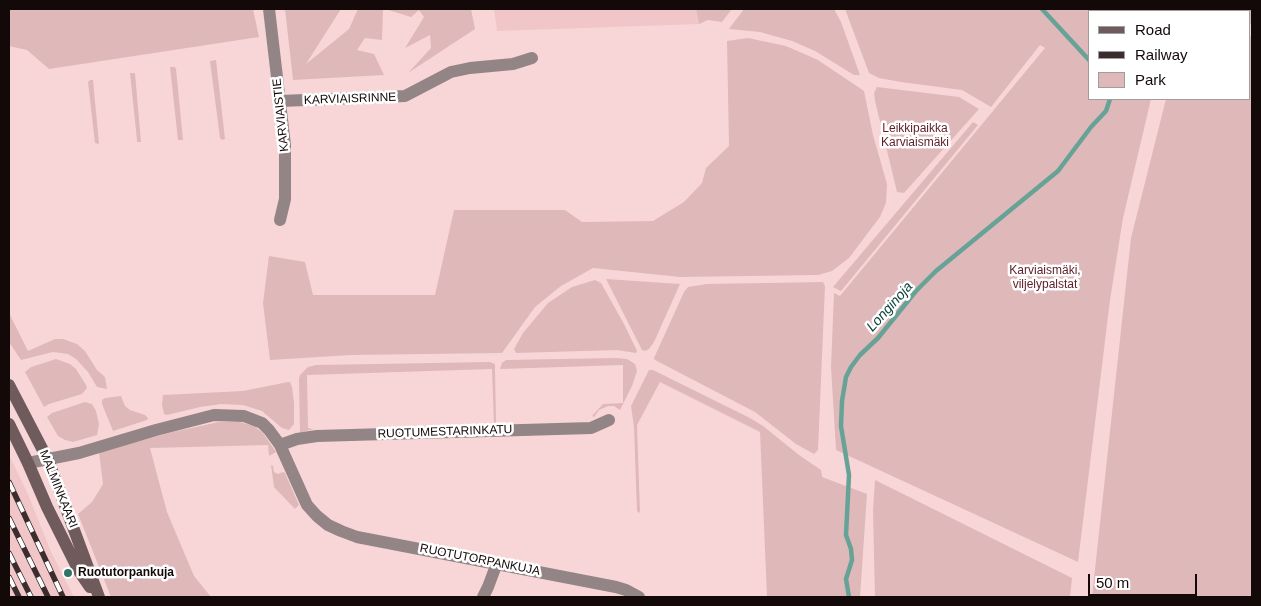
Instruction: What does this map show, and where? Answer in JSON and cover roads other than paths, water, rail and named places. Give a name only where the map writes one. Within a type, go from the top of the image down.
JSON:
[{"type":"main road","name":"MALMINKAARI","points":[[9,385],[48,460],[98,597]]},
{"type":"main road","name":"MALMINKAARI","points":[[9,424],[75,563],[98,597]]},
{"type":"street","name":"KARVIAISTIE","points":[[269,9],[285,145],[285,199],[280,220]]},
{"type":"street","name":"KARVIAISRINNE","points":[[280,101],[405,96],[451,72],[470,68],[513,64],[532,58]]},
{"type":"street","name":"RUOTUTORPANKUJA","points":[[28,463],[48,460],[214,415],[244,416],[262,423],[280,445],[307,505],[328,525],[357,537],[616,587],[637,596]]},
{"type":"street","name":"RUOTUMESTARINKATU","points":[[280,445],[317,436],[591,428],[609,420]]},
{"type":"street","points":[[483,597],[497,563]]},
{"type":"waterway","name":"Longinoja","points":[[1042,9],[1088,59]]},
{"type":"waterway","name":"Longinoja","points":[[849,597],[846,579],[852,560],[851,549],[846,535],[849,475],[841,426],[842,401],[846,377],[851,367],[860,355],[878,338],[916,291],[936,271],[1058,171],[1091,127],[1106,111],[1110,100]]},
{"type":"railway","points":[[9,482],[63,597]]},
{"type":"railway","points":[[9,518],[48,597]]},
{"type":"railway","points":[[9,553],[31,597]]},
{"type":"railway","points":[[9,577],[19,597]]},
{"type":"place","name":"Ruotutorpankuja","points":[[68,573]]},
{"type":"park label","name":"Leikkipaikka Karviaismäki","points":[[915,136]]},
{"type":"park label","name":"Karviaismäki, viljelypalstat","points":[[1045,278]]}]
